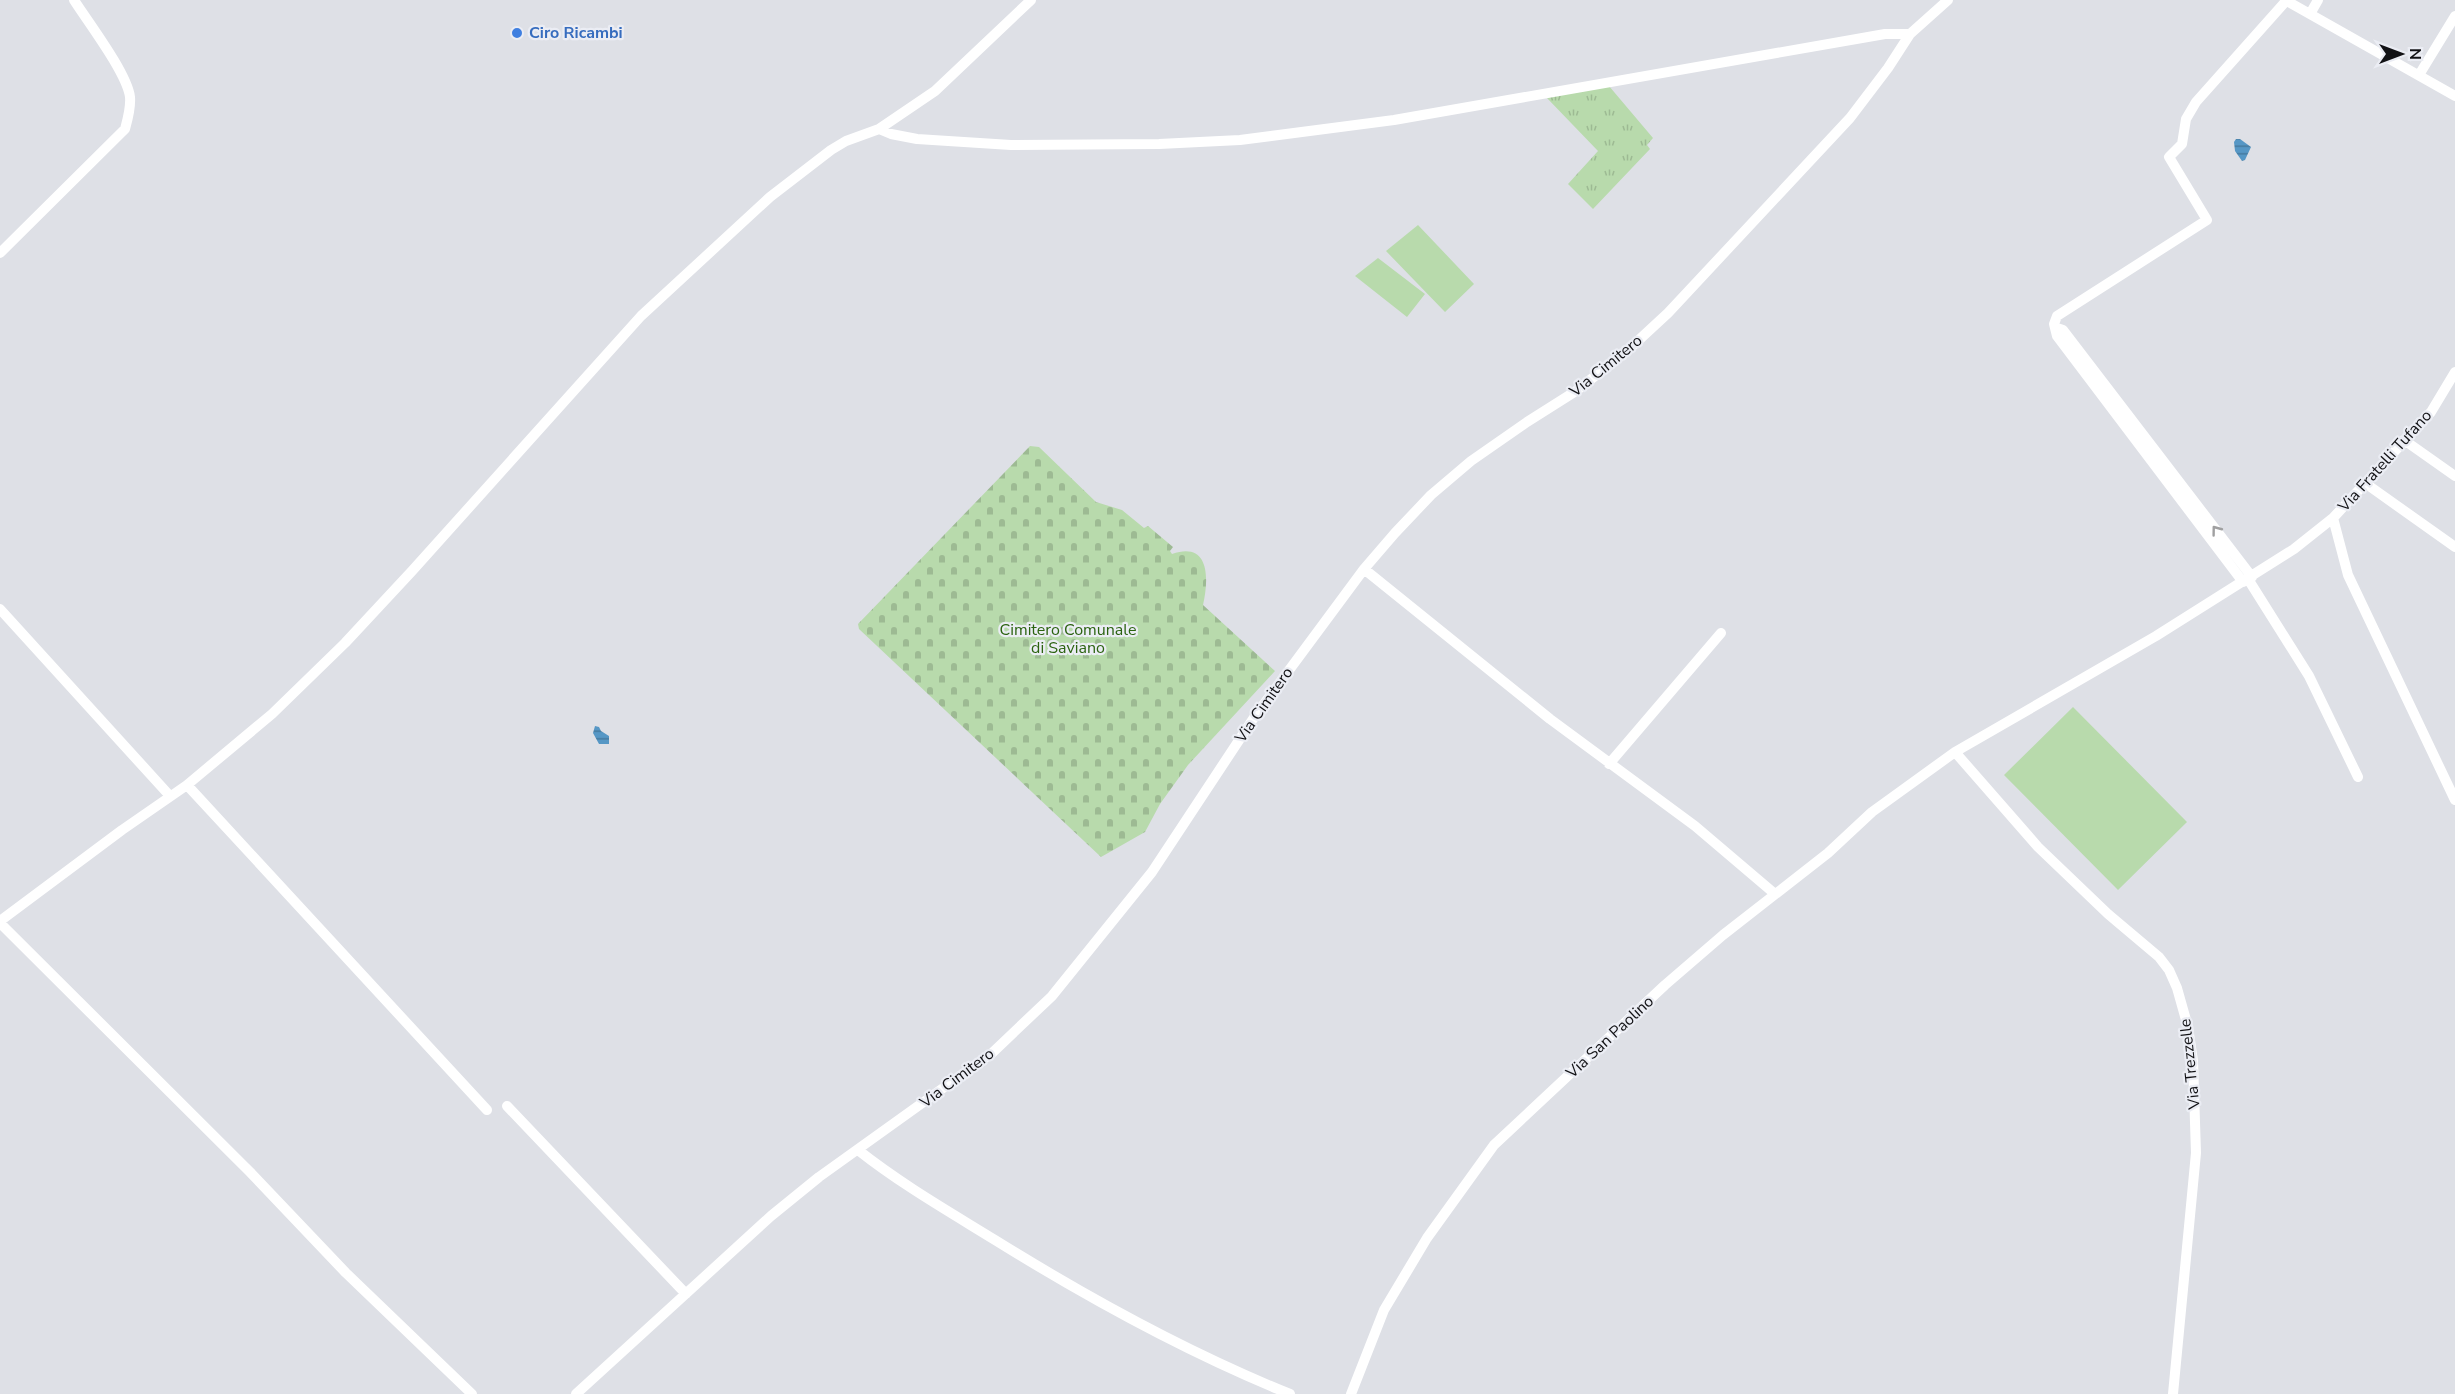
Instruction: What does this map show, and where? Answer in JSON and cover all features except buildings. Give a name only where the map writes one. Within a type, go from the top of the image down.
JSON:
[{"type":"street","points":[[0,253],[125,129],[130,111],[130,94],[122,75],[74,0]]},
{"type":"street","points":[[472,1394],[346,1273],[250,1172],[0,922],[187,785],[272,714],[345,643],[640,316],[770,197],[831,150],[846,141],[879,129],[935,92],[1031,0]]},
{"type":"street","points":[[2358,777],[2309,676],[2247,579],[2063,330],[2054,324],[2057,316],[2207,220],[2169,157],[2182,144],[2186,119],[2196,102],[2285,0],[2455,96]]},
{"type":"street","points":[[2310,14],[2318,0]]},
{"type":"street","name":"Via Cimitero","points":[[576,1394],[771,1216],[992,1053],[1052,996],[1152,872],[1255,716],[1364,569],[1409,518],[1471,461],[1576,391],[1628,350],[1668,313],[1850,118],[1888,68],[1910,34],[1944,1]]},
{"type":"street","points":[[2419,75],[2455,16]]},
{"type":"street","points":[[879,129],[916,139],[1011,145],[1159,144],[1240,140],[1394,120],[1885,34],[1910,34]]},
{"type":"street","name":"Via Fratelli Tufano","points":[[2247,579],[2294,549],[2333,518],[2431,412],[2455,372]]},
{"type":"street","points":[[2404,440],[2455,476]]},
{"type":"street","points":[[2365,483],[2455,547]]},
{"type":"street","points":[[2333,518],[2348,575],[2455,800]]},
{"type":"street","points":[[1364,569],[1609,764],[1695,826],[1775,894]]},
{"type":"street","name":"Via San Paolino","points":[[1351,1394],[1384,1310],[1426,1238],[1494,1145],[1665,986],[1828,853],[1872,812],[1955,753],[2156,636],[2247,579]]},
{"type":"street","points":[[0,609],[170,796]]},
{"type":"street","points":[[1609,764],[1721,633]]},
{"type":"street","name":"Via Trezzelle","points":[[1955,753],[2038,847],[2108,914],[2159,957],[2169,970],[2177,988],[2190,1038],[2196,1153],[2173,1394]]},
{"type":"street","points":[[187,785],[487,1110]]},
{"type":"street","points":[[507,1106],[686,1294]]},
{"type":"street","points":[[858,1150],[886,1172],[964,1221],[1121,1315],[1210,1361],[1290,1394]]},
{"type":"green space","points":[[1609,86],[1653,138],[1647,145],[1650,149],[1593,209],[1568,184],[1598,151],[1546,97]]},
{"type":"green space","points":[[1418,225],[1474,284],[1445,312],[1386,251]]},
{"type":"green space","points":[[1378,258],[1425,294],[1407,317],[1355,276]]},
{"type":"green space","name":"Cimitero Comunale di Saviano","points":[[1030,446],[1039,447],[1096,502],[1122,510],[1144,528],[1148,526],[1173,547],[1170,551],[1172,554],[1184,551],[1194,553],[1200,558],[1206,574],[1203,605],[1275,671],[1188,765],[1160,804],[1145,832],[1101,857],[859,629],[858,624]]},
{"type":"green space","points":[[2073,707],[2187,822],[2118,890],[2004,775]]},
{"type":"water","points":[[2236,139],[2240,139],[2251,147],[2245,160],[2242,161],[2235,151]]},
{"type":"water","points":[[595,726],[609,736],[609,744],[599,744],[593,733]]},
{"type":"place","name":"Ciro Ricambi","points":[[517,33]]}]
